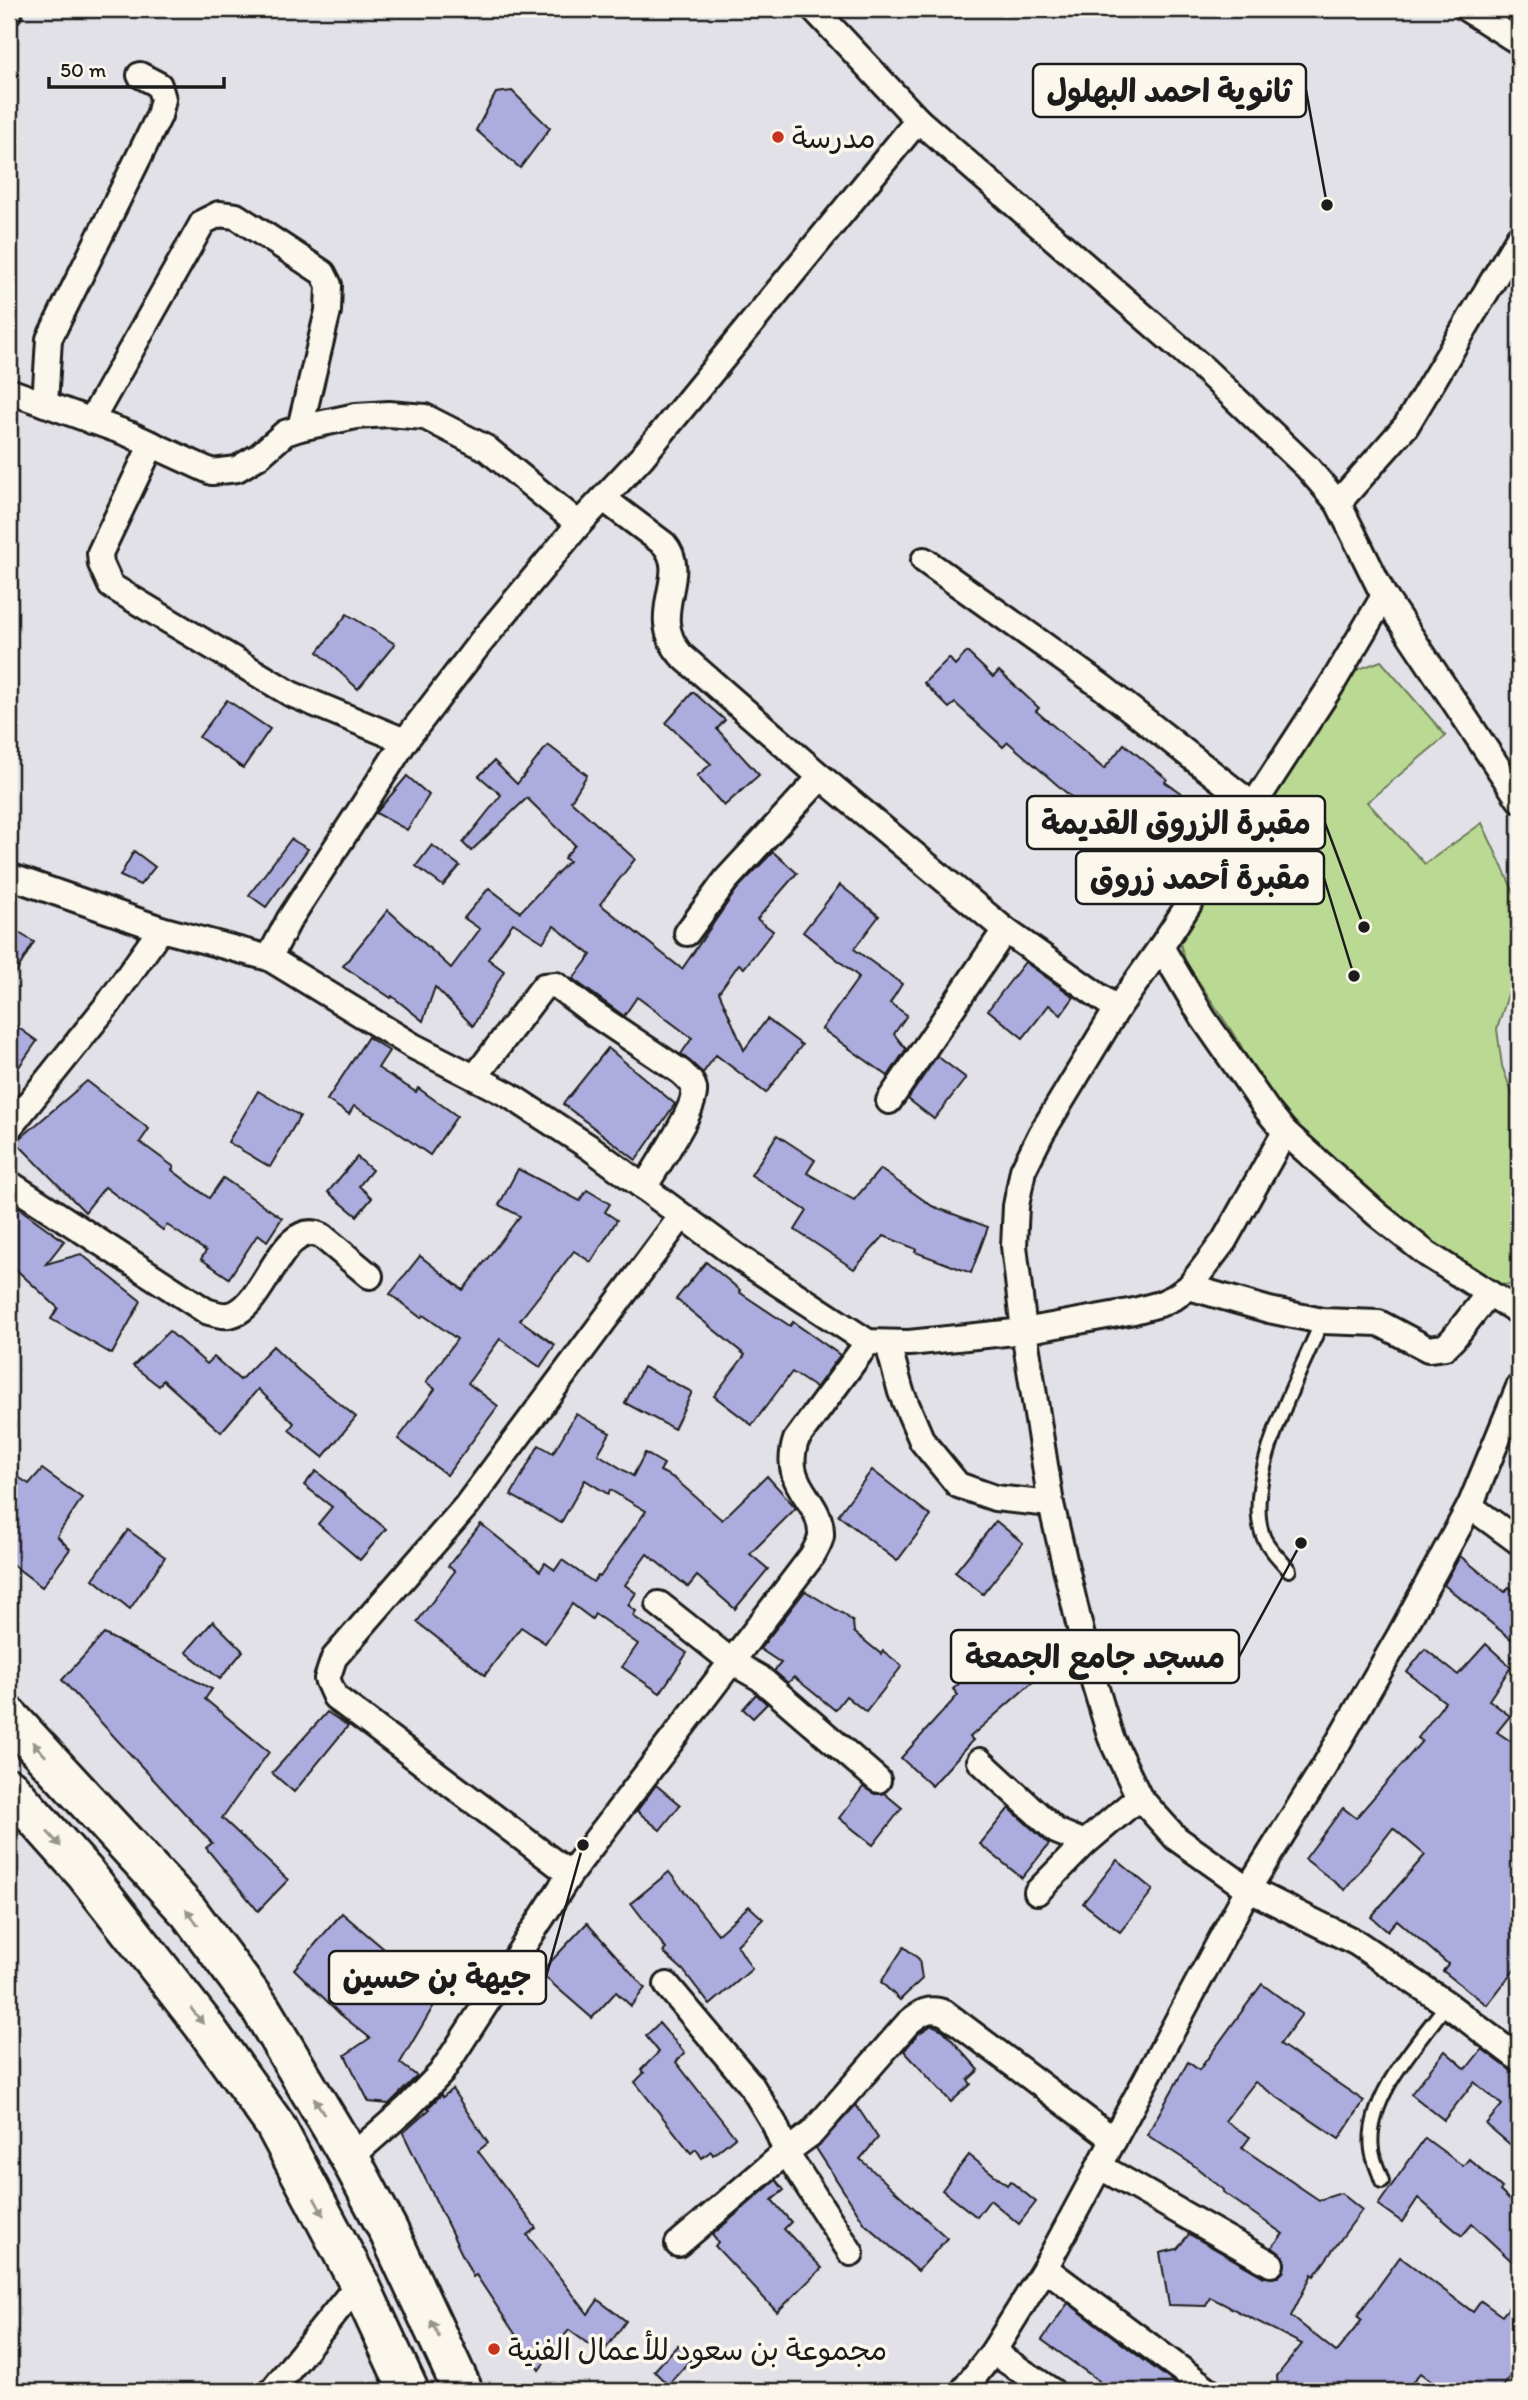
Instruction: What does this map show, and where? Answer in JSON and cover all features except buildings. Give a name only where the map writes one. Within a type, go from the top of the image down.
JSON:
[{"type":"main road","points":[[9,1717],[189,1912],[261,2009],[350,2158],[388,2230],[463,2391]]},
{"type":"main road","points":[[9,1788],[85,1873],[202,2023],[275,2125],[359,2283],[409,2391]]},
{"type":"street","points":[[814,9],[918,120],[1204,369],[1307,467],[1338,503],[1384,596],[1519,799]]},
{"type":"street","points":[[1467,9],[1519,42]]},
{"type":"street","points":[[45,404],[49,339],[159,116],[163,99],[159,85],[140,75]]},
{"type":"street","points":[[269,958],[314,880],[405,741],[480,643],[579,524],[642,457],[918,120]]},
{"type":"street","points":[[91,421],[203,222],[219,214],[236,216],[247,223],[323,273],[328,285],[328,312],[300,429]]},
{"type":"street","points":[[1338,503],[1406,426],[1519,237]]},
{"type":"street","points":[[9,391],[152,444],[212,472],[237,469],[260,456],[285,433],[300,429],[356,416],[390,414],[425,417],[486,448],[579,524]]},
{"type":"street","points":[[152,444],[100,554],[101,564],[111,586],[292,694],[405,741]]},
{"type":"street","points":[[604,499],[670,551],[674,569],[666,626],[671,643],[681,655],[821,777],[1005,930],[1117,1009]]},
{"type":"street","points":[[925,560],[1101,686],[1254,806]]},
{"type":"street","points":[[1384,596],[1331,686],[1254,806],[1073,1078],[1023,1170],[1016,1206],[1014,1246],[1024,1331],[1051,1504],[1088,1662],[1103,1713],[1111,1738],[1139,1797],[1176,1838],[1248,1889],[1357,1943],[1447,2004],[1519,2059]]},
{"type":"street","points":[[687,933],[726,880],[821,777]]},
{"type":"street","points":[[9,876],[162,929],[269,958],[413,1046],[509,1095],[592,1149],[735,1255],[878,1343],[922,1441],[958,1485],[995,1498],[1051,1504]]},
{"type":"street","points":[[9,1128],[109,1003],[162,929]]},
{"type":"street","points":[[889,1101],[1005,930]]},
{"type":"street","points":[[1161,947],[1203,1018],[1267,1111],[1285,1132],[1427,1254],[1519,1312]]},
{"type":"street","points":[[475,1077],[544,985],[556,985],[681,1072],[692,1083],[692,1106],[644,1188]]},
{"type":"street","points":[[350,2158],[407,2108],[441,2073],[570,1874],[812,1556],[821,1539],[820,1525],[793,1474],[791,1453],[796,1440],[878,1343],[1024,1331],[1160,1304],[1189,1287],[1224,1241],[1285,1132]]},
{"type":"street","points":[[9,1183],[206,1311],[217,1315],[229,1315],[245,1308],[290,1243],[301,1235],[313,1232],[321,1236],[370,1276]]},
{"type":"street","points":[[570,1874],[335,1697],[327,1679],[334,1658],[467,1505],[681,1217]]},
{"type":"street","points":[[1189,1287],[1269,1310],[1322,1321],[1379,1323],[1423,1347],[1440,1348],[1453,1339],[1489,1293]]},
{"type":"street","points":[[963,2391],[993,2353],[1045,2267],[1248,1889],[1324,1767],[1400,1634],[1470,1506],[1519,1387]]},
{"type":"street","points":[[1470,1506],[1519,1542]]},
{"type":"street","points":[[659,1604],[732,1661],[760,1678],[878,1780]]},
{"type":"street","points":[[979,1761],[1056,1831],[1085,1843]]},
{"type":"street","points":[[1037,1892],[1085,1843],[1139,1797]]},
{"type":"street","points":[[667,1985],[751,2085],[775,2125],[786,2152],[851,2253]]},
{"type":"street","points":[[678,2244],[812,2133],[908,2023],[926,2010],[945,2013],[1114,2140]]},
{"type":"street","points":[[1099,2166],[1271,2264]]},
{"type":"street","points":[[1045,2267],[1210,2391]]},
{"type":"street","points":[[272,2391],[359,2283]]},
{"type":"street","points":[[993,2353],[1052,2391]]},
{"type":"lane","points":[[1289,1570],[1263,1537],[1257,1499],[1263,1465],[1322,1321]]},
{"type":"lane","points":[[1382,2181],[1372,2150],[1373,2115],[1396,2072],[1447,2004]]},
{"type":"green space","points":[[1381,661],[1446,736],[1367,802],[1425,864],[1482,823],[1519,903],[1519,960],[1497,1029],[1502,1066],[1519,1104],[1519,1284],[1499,1285],[1425,1248],[1275,1109],[1240,1044],[1185,961],[1178,936],[1348,673]]},
{"type":"place","name":"مدرسة","points":[[778,137]]},
{"type":"place","name":"ثانوية احمد البهلول","points":[[1327,205]]},
{"type":"place","name":"مقبرة الزروق القديمة","points":[[1364,927]]},
{"type":"place","name":"مقبرة أحمد زروق","points":[[1354,976]]},
{"type":"place","name":"مسجد جامع الجمعة","points":[[1301,1543]]},
{"type":"place","name":"جيهة بن حسين","points":[[583,1845]]},
{"type":"place","name":"مجموعة بن سعود للأعمال الفنية","points":[[494,2349]]}]
